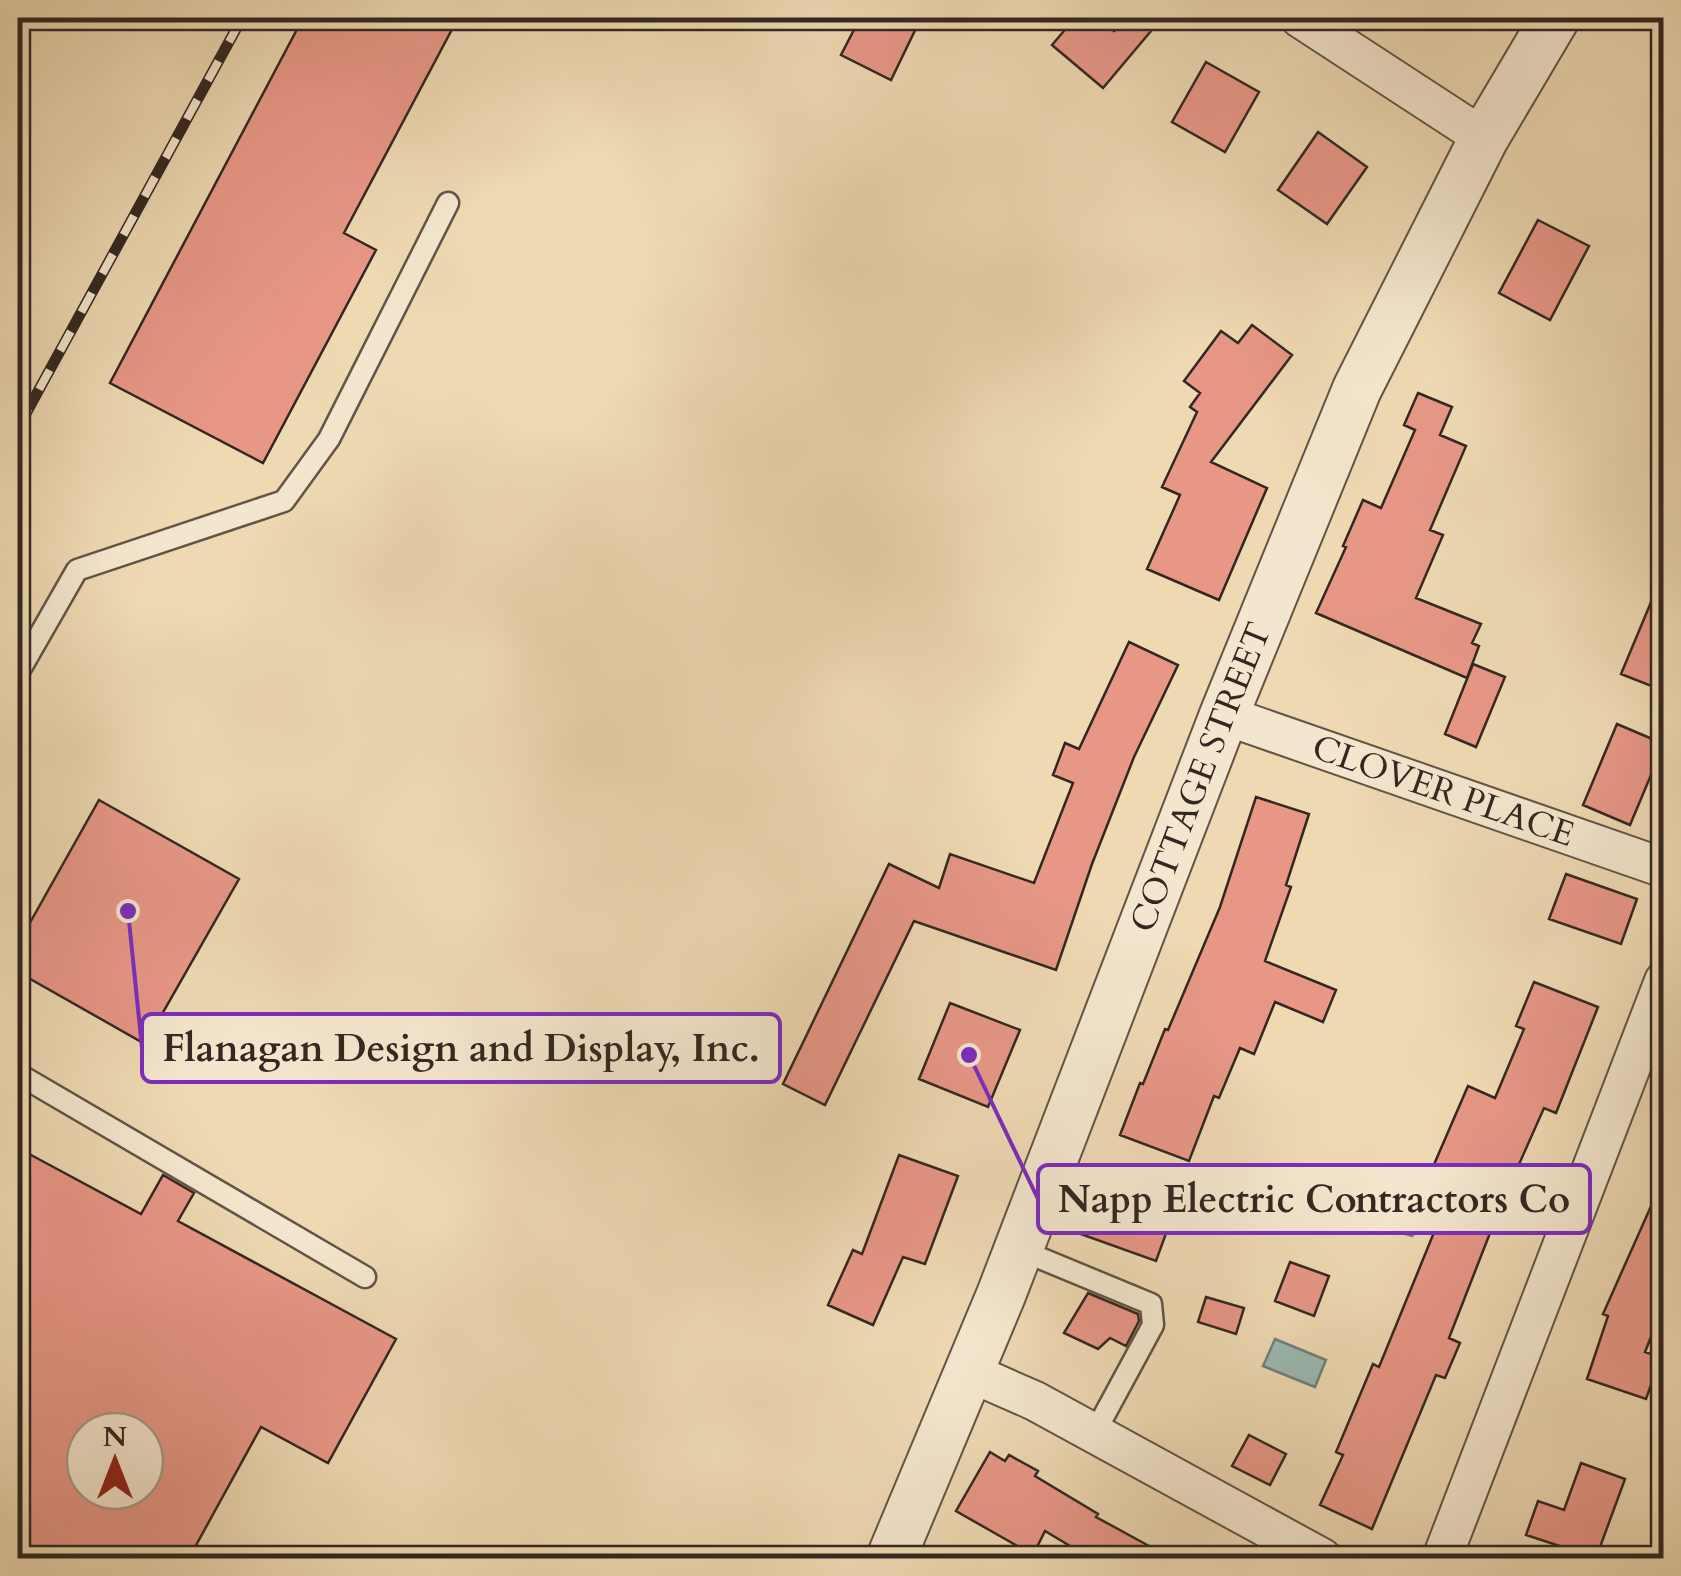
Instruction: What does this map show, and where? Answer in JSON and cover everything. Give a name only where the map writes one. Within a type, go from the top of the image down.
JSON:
[{"type":"street","points":[[1300,18],[1484,138]]},
{"type":"street","name":"COTTAGE STREET","points":[[891,1558],[970,1372],[1224,715],[1356,389],[1484,138],[1554,18]]},
{"type":"street","name":"CLOVER PLACE","points":[[1224,715],[1664,868]]},
{"type":"street","points":[[1442,1558],[1664,981]]},
{"type":"street","points":[[970,1372],[1035,1401],[1322,1558]]},
{"type":"lane","points":[[18,673],[77,570],[284,501],[328,439],[448,203]]},
{"type":"lane","points":[[18,1074],[364,1277]]},
{"type":"lane","points":[[1018,1249],[1151,1304],[1153,1325],[1094,1434]]},
{"type":"water","points":[[1383,1194],[1424,1210],[1426,1222],[1412,1236],[1381,1225],[1368,1211],[1371,1199]]},
{"type":"water","points":[[1275,1339],[1326,1360],[1315,1387],[1263,1366]]},
{"type":"building","points":[[303,18],[458,18],[344,233],[376,250],[263,463],[110,383]]},
{"type":"building","points":[[860,18],[921,18],[891,80],[841,55]]},
{"type":"building","points":[[1075,18],[1098,18],[1114,31],[1125,18],[1134,18],[1151,31],[1103,88],[1052,45]]},
{"type":"building","points":[[1206,62],[1259,92],[1225,152],[1172,122]]},
{"type":"building","points":[[1318,132],[1367,167],[1327,224],[1278,190]]},
{"type":"building","points":[[1538,220],[1589,246],[1550,320],[1499,293]]},
{"type":"building","points":[[1252,325],[1292,355],[1211,462],[1267,488],[1219,600],[1147,569],[1180,495],[1162,487],[1197,412],[1190,407],[1200,393],[1184,381],[1221,331],[1238,343]]},
{"type":"building","points":[[1418,393],[1452,407],[1440,435],[1466,446],[1430,530],[1443,535],[1416,598],[1481,624],[1472,643],[1479,646],[1467,678],[1316,613],[1363,500],[1381,508],[1415,430],[1404,425]]},
{"type":"building","points":[[1664,571],[1664,691],[1621,674]]},
{"type":"building","points":[[1129,642],[1178,665],[1134,757],[1056,970],[914,921],[825,1105],[783,1084],[889,864],[939,888],[950,854],[1034,883],[1073,783],[1053,775],[1065,743],[1079,749]]},
{"type":"building","points":[[1473,664],[1505,677],[1476,747],[1445,734]]},
{"type":"building","points":[[1617,724],[1664,744],[1630,825],[1583,805]]},
{"type":"building","points":[[1256,797],[1309,814],[1286,885],[1291,887],[1265,961],[1336,990],[1323,1022],[1275,1002],[1254,1054],[1240,1048],[1219,1098],[1214,1096],[1189,1161],[1120,1135],[1220,907]]},
{"type":"building","points":[[99,800],[239,879],[145,1044],[18,972],[18,944]]},
{"type":"building","points":[[1566,874],[1637,899],[1621,944],[1549,919]]},
{"type":"building","points":[[1534,982],[1598,1007],[1556,1113],[1544,1108],[1516,1171],[1530,1177],[1515,1211],[1501,1205],[1449,1338],[1460,1343],[1445,1378],[1436,1375],[1372,1529],[1320,1505],[1343,1455],[1336,1452],[1373,1364],[1379,1367],[1453,1186],[1429,1176],[1468,1086],[1495,1098],[1524,1029],[1516,1026]]},
{"type":"building","points":[[950,1003],[1020,1030],[988,1107],[919,1079]]},
{"type":"building","points":[[18,1148],[141,1214],[163,1175],[194,1193],[178,1221],[396,1339],[328,1463],[261,1427],[189,1558],[18,1558]]},
{"type":"building","points":[[899,1155],[958,1176],[925,1264],[903,1257],[873,1325],[828,1305],[853,1250],[862,1254]]},
{"type":"building","points":[[1664,1177],[1664,1304],[1645,1352],[1661,1357],[1646,1399],[1587,1379],[1608,1316],[1603,1314]]},
{"type":"building","points":[[1092,1187],[1172,1217],[1156,1261],[1075,1232]]},
{"type":"building","points":[[1290,1262],[1329,1276],[1314,1316],[1275,1301]]},
{"type":"building","points":[[1088,1293],[1138,1314],[1139,1321],[1126,1346],[1110,1338],[1098,1349],[1064,1333]]},
{"type":"building","points":[[1206,1297],[1244,1308],[1236,1334],[1198,1322]]},
{"type":"building","points":[[1249,1435],[1286,1454],[1270,1485],[1232,1466]]},
{"type":"building","points":[[990,1452],[1005,1461],[1009,1455],[1038,1471],[1035,1476],[1098,1514],[1096,1517],[1171,1558],[1090,1558],[1045,1531],[1033,1555],[956,1511]]},
{"type":"building","points":[[1581,1463],[1625,1479],[1596,1558],[1526,1535],[1538,1501],[1564,1510]]},
{"type":"railway","points":[[18,428],[242,18]]},
{"type":"place","name":"Flanagan Design and Display, Inc.","points":[[128,911]]},
{"type":"place","name":"Napp Electric Contractors Co","points":[[969,1055]]}]
